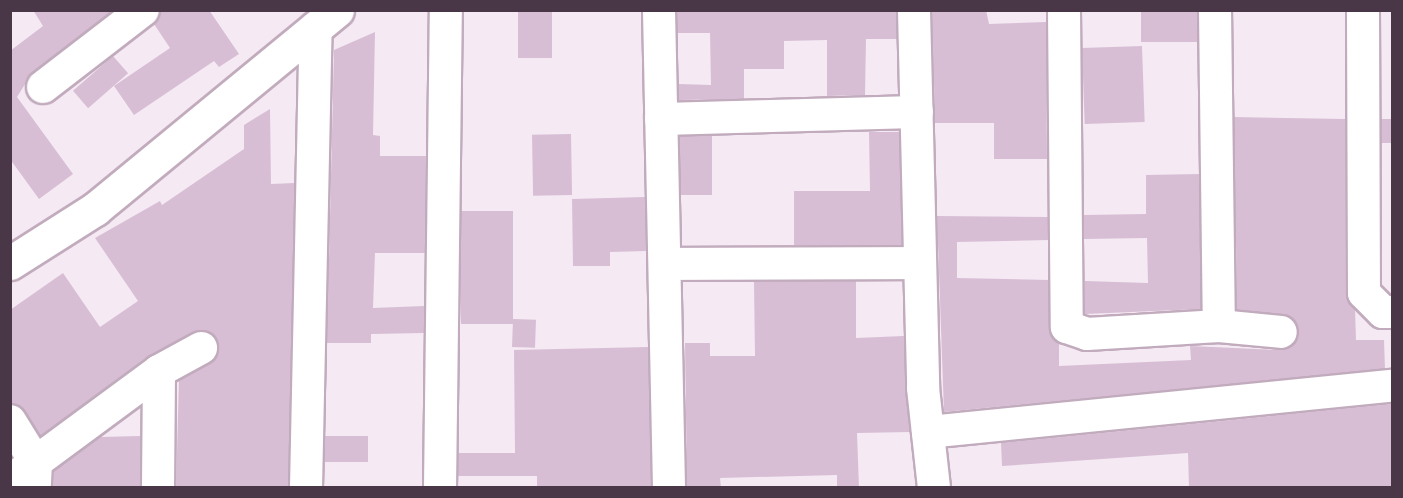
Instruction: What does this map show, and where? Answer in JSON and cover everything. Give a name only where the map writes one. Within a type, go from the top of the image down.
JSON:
[{"type":"street","points":[[43,87],[143,10]]},
{"type":"street","points":[[440,488],[446,10]]},
{"type":"street","points":[[658,10],[669,488]]},
{"type":"street","points":[[914,10],[920,263],[928,432],[934,488]]},
{"type":"street","points":[[1064,10],[1067,327],[1087,334],[1219,326],[1281,332]]},
{"type":"street","points":[[1215,10],[1219,326]]},
{"type":"street","points":[[1363,10],[1364,292],[1383,312],[1392,312]]},
{"type":"street","points":[[10,263],[95,209],[326,19]]},
{"type":"street","points":[[306,488],[326,19]]},
{"type":"street","points":[[661,119],[917,111]]},
{"type":"street","points":[[665,264],[920,263]]},
{"type":"street","points":[[10,481],[35,475],[159,371],[201,348]]},
{"type":"street","points":[[158,488],[159,371]]},
{"type":"street","points":[[928,432],[1229,398],[1392,386]]},
{"type":"street","points":[[10,421],[35,475]]},
{"type":"building","points":[[33,10],[113,10],[32,73],[17,97],[73,174],[39,199],[10,159],[10,51],[43,26]]},
{"type":"building","points":[[161,10],[209,10],[239,54],[219,67],[214,61],[134,115],[114,86],[170,48],[154,24]]},
{"type":"building","points":[[518,10],[552,10],[552,58],[518,58]]},
{"type":"building","points":[[677,10],[896,10],[897,39],[866,39],[865,95],[827,96],[827,40],[784,41],[784,69],[744,69],[744,99],[679,100],[679,84],[711,85],[710,33],[677,33]]},
{"type":"building","points":[[932,10],[986,10],[989,24],[1046,22],[1047,159],[994,159],[994,123],[935,123]]},
{"type":"building","points":[[1141,10],[1197,10],[1197,42],[1141,42]]},
{"type":"building","points":[[375,32],[373,135],[380,136],[380,156],[426,156],[425,253],[375,253],[373,308],[424,306],[424,333],[371,334],[371,343],[327,343],[334,50]]},
{"type":"building","points":[[1142,46],[1145,122],[1085,124],[1082,48]]},
{"type":"building","points":[[113,56],[128,73],[88,108],[73,91]]},
{"type":"building","points":[[270,109],[271,184],[295,183],[288,488],[176,488],[179,380],[210,363],[219,349],[216,339],[202,330],[148,356],[41,436],[25,411],[10,403],[10,310],[63,273],[100,327],[138,301],[95,238],[160,201],[162,205],[244,149],[244,125]]},
{"type":"building","points":[[1234,117],[1345,119],[1346,293],[1355,309],[1356,340],[1384,340],[1385,369],[944,412],[937,216],[1048,217],[1048,240],[957,242],[957,278],[1049,280],[1049,327],[1059,342],[1059,366],[1191,360],[1190,346],[1279,350],[1295,343],[1298,325],[1291,317],[1237,310]]},
{"type":"building","points":[[1381,119],[1392,119],[1392,143],[1381,143]]},
{"type":"building","points":[[869,132],[899,132],[902,245],[794,245],[794,191],[870,191]]},
{"type":"building","points":[[571,134],[572,195],[533,196],[532,135]]},
{"type":"building","points":[[680,136],[712,136],[712,195],[680,195]]},
{"type":"building","points":[[1199,174],[1201,309],[1085,314],[1085,281],[1148,283],[1147,238],[1084,239],[1084,215],[1146,214],[1146,175]]},
{"type":"building","points":[[645,197],[646,251],[610,252],[610,266],[573,266],[572,199]]},
{"type":"building","points":[[461,211],[513,211],[513,324],[461,324]]},
{"type":"building","points":[[856,281],[856,338],[904,336],[910,432],[857,433],[859,488],[837,488],[837,475],[720,478],[721,488],[687,488],[685,343],[710,343],[710,356],[755,356],[754,282]]},
{"type":"building","points":[[513,319],[536,320],[535,348],[512,347]]},
{"type":"building","points":[[648,347],[651,488],[537,488],[537,476],[458,476],[458,453],[515,453],[514,350]]},
{"type":"building","points":[[1391,404],[1392,488],[1189,488],[1188,453],[1002,466],[1001,443]]},
{"type":"building","points":[[140,436],[140,488],[52,488],[54,471],[100,437]]},
{"type":"building","points":[[325,436],[368,436],[368,462],[325,462]]}]
